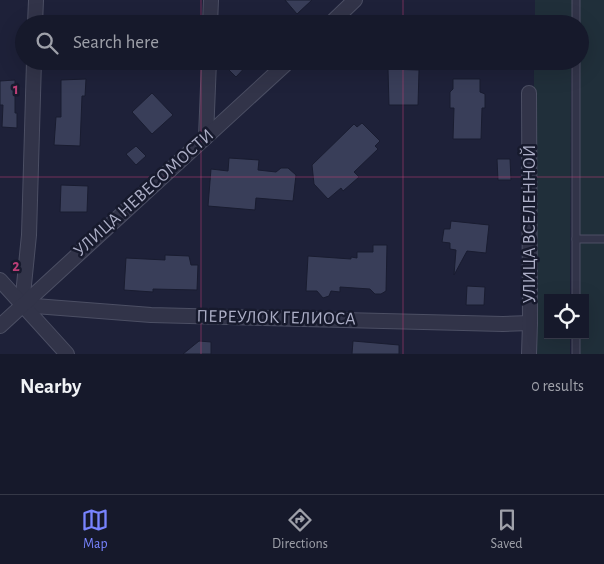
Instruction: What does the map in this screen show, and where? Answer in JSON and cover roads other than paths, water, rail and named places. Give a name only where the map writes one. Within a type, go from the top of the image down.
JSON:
[{"type":"street","points":[[35,15],[36,0]]},
{"type":"street","points":[[210,15],[211,0]]},
{"type":"street","points":[[340,15],[356,0]]},
{"type":"street","points":[[22,305],[29,234],[34,70]]},
{"type":"street","points":[[206,137],[209,70]]},
{"type":"street","name":"УЛИЦА НЕВЕСОМОСТИ","points":[[0,326],[279,70]]},
{"type":"street","name":"УЛИЦА ВСЕЛЕННОЙ","points":[[529,93],[529,354]]},
{"type":"street","points":[[0,280],[67,354]]},
{"type":"street","name":"ПЕРЕУЛОК ГЕЛИОСА","points":[[22,305],[151,315],[503,324],[530,323]]},
{"type":"lane","points":[[576,0],[576,15]]},
{"type":"lane","points":[[576,70],[576,294]]},
{"type":"lane","points":[[576,240],[604,239]]},
{"type":"lane","points":[[576,339],[576,354]]}]
